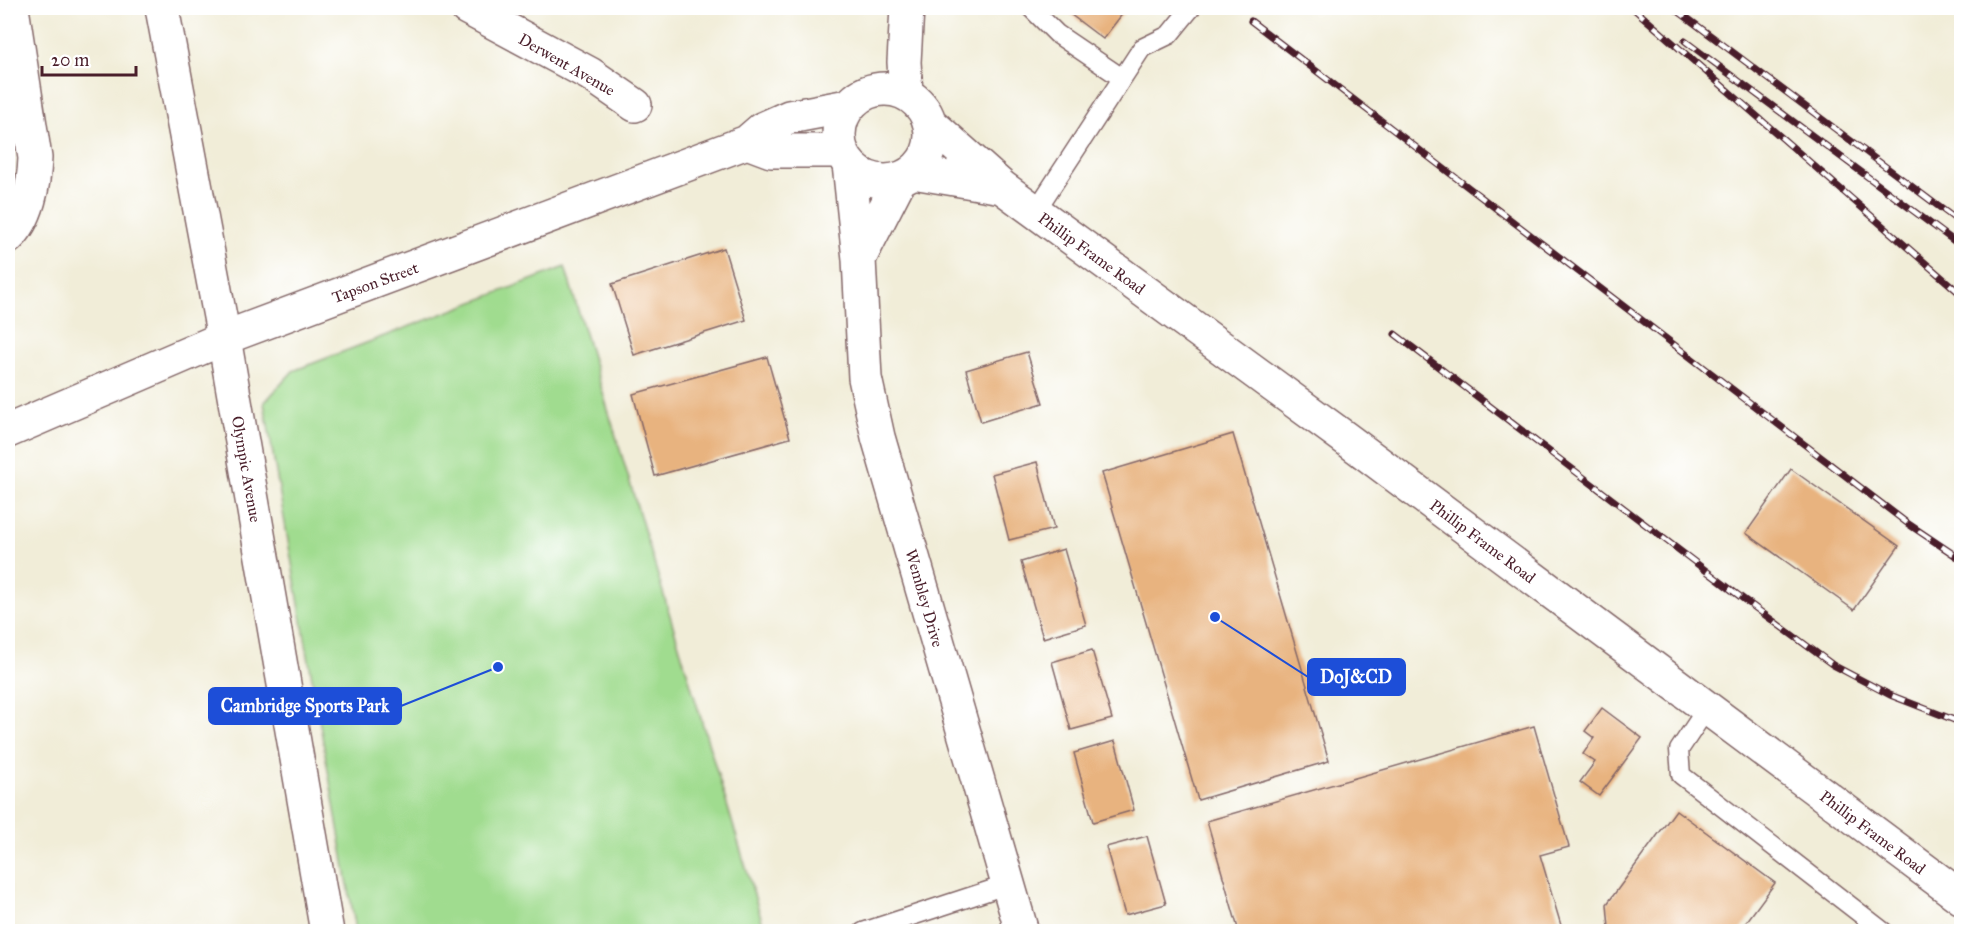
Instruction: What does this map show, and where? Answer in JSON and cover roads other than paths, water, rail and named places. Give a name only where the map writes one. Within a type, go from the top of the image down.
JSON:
[{"type":"street","points":[[8,237],[26,205],[34,182],[35,158],[12,8]]},
{"type":"street","name":"Olympic Avenue","points":[[162,8],[224,338],[327,932]]},
{"type":"street","name":"Derwent Avenue","points":[[467,8],[590,74],[635,105]]},
{"type":"street","points":[[906,93],[907,8]]},
{"type":"street","points":[[845,158],[840,128],[848,106],[860,96],[875,90],[890,88],[906,93],[916,100],[930,123],[929,150],[907,176],[859,259]]},
{"type":"street","name":"Tapson Street","points":[[8,431],[224,338],[747,142],[762,129],[789,117],[848,106]]},
{"type":"street","name":"Phillip Frame Road","points":[[930,123],[1002,188],[1345,438],[1962,898]]},
{"type":"street","points":[[747,142],[771,151],[845,158],[872,179],[907,176]]},
{"type":"street","name":"Wembley Drive","points":[[845,158],[859,259],[865,378],[878,437],[1022,932]]},
{"type":"street","name":"Phillip Frame Road","points":[[907,176],[1002,188]]},
{"type":"lane","points":[[1031,8],[1057,34],[1122,78]]},
{"type":"lane","points":[[1035,212],[1142,48],[1169,35],[1191,8]]},
{"type":"lane","points":[[1707,708],[1679,750],[1678,765],[1681,776],[1884,932]]},
{"type":"lane","points":[[862,932],[1009,884]]},
{"type":"railway","points":[[1633,8],[1962,295]]},
{"type":"railway","points":[[1674,8],[1962,224]]},
{"type":"railway","points":[[1251,21],[1907,523],[1962,560]]},
{"type":"railway","points":[[1685,41],[1962,247]]},
{"type":"railway","points":[[1395,334],[1833,665],[1890,695],[1962,723]]},
{"type":"place","name":"DoJ&CD","points":[[1215,617]]},
{"type":"place","name":"Cambridge Sports Park","points":[[498,667]]}]
